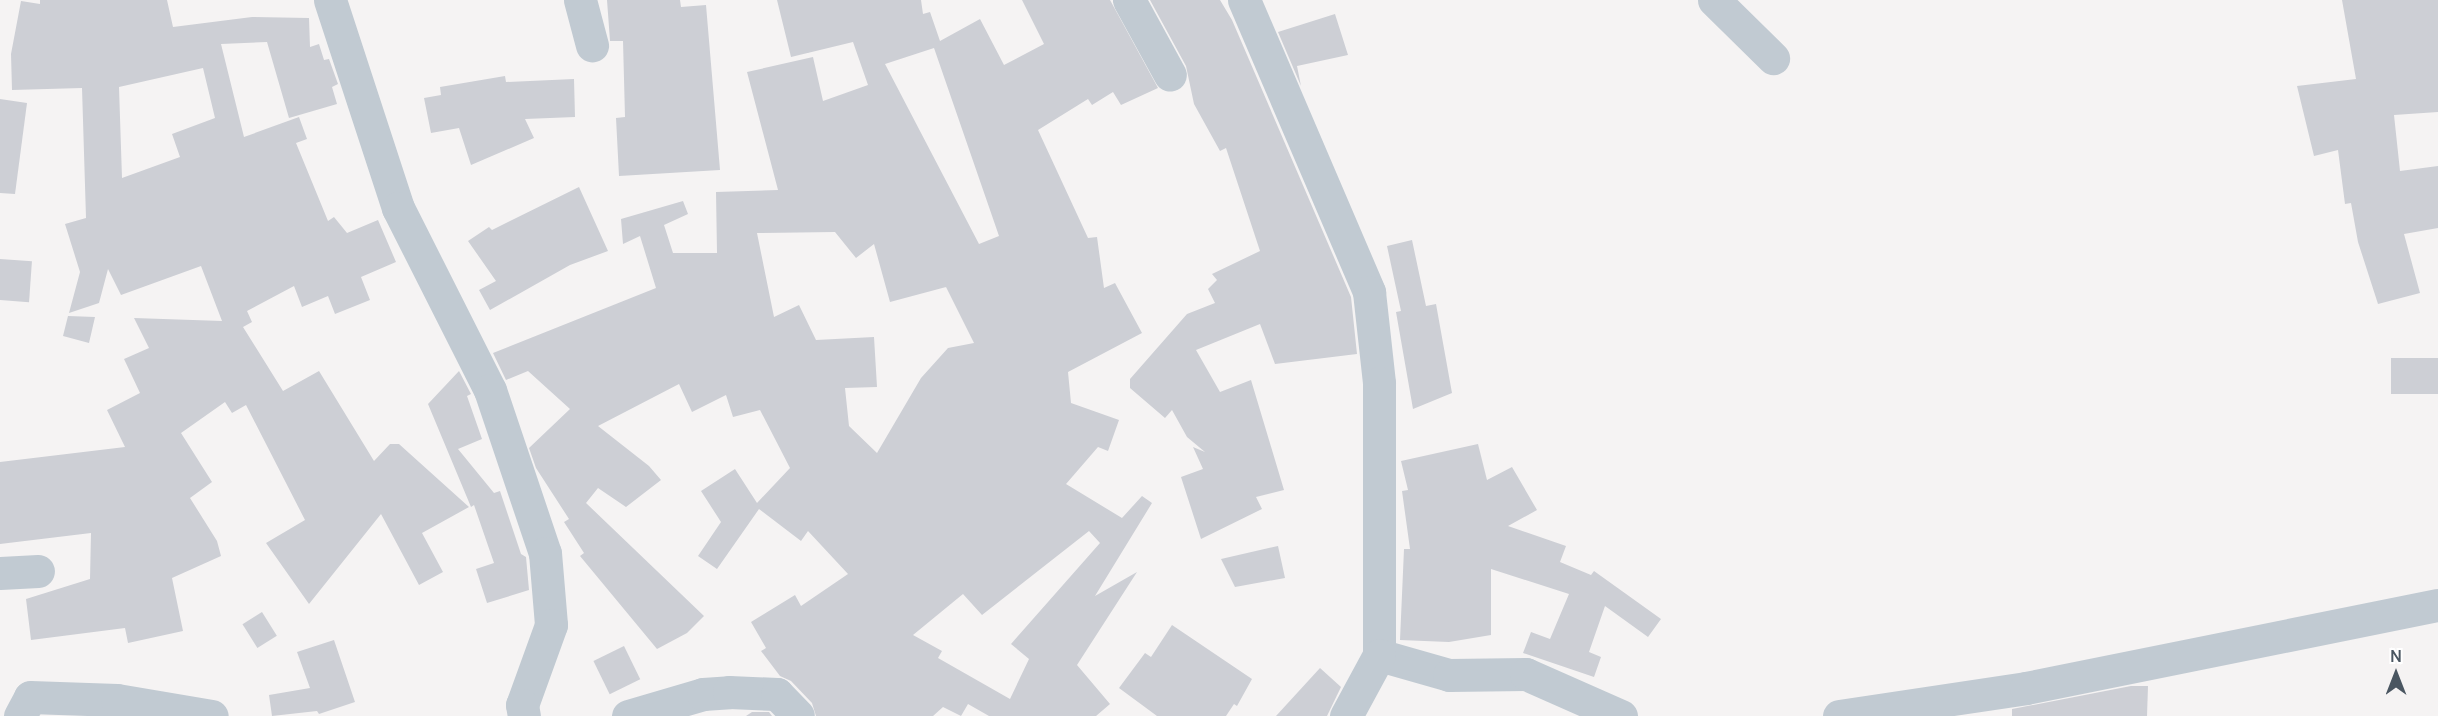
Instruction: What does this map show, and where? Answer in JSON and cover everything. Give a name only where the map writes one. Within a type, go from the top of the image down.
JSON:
[{"type":"street","points":[[330,0],[398,208],[490,390],[545,553],[551,625],[522,705],[524,716]]},
{"type":"street","points":[[580,0],[592,45]]},
{"type":"street","points":[[1129,0],[1170,75]]},
{"type":"street","points":[[1244,0],[1369,292],[1380,404],[1379,655],[1346,716]]},
{"type":"street","points":[[1714,0],[1773,58]]},
{"type":"street","points":[[0,573],[38,571]]},
{"type":"street","points":[[1839,716],[2026,688],[2438,605]]},
{"type":"street","points":[[1379,655],[1449,675],[1526,674],[1621,716]]},
{"type":"street","points":[[628,716],[703,694],[729,692],[777,694],[798,716]]},
{"type":"street","points":[[20,716],[30,697],[117,700],[212,716]]},
{"type":"building","points":[[40,0],[167,0],[173,27],[252,17],[309,18],[310,47],[319,44],[324,60],[329,59],[338,84],[332,87],[337,104],[289,118],[267,42],[221,44],[244,137],[299,117],[307,139],[296,143],[328,221],[334,217],[347,233],[378,220],[396,262],[361,277],[370,300],[335,314],[328,296],[302,307],[294,286],[247,311],[252,322],[243,327],[283,391],[319,371],[374,461],[390,444],[399,444],[469,507],[422,533],[443,572],[419,585],[381,514],[309,604],[266,543],[305,520],[246,405],[232,413],[225,402],[181,433],[212,482],[190,498],[217,541],[221,556],[172,578],[183,631],[128,643],[125,628],[31,640],[26,599],[90,579],[91,533],[0,544],[0,462],[125,447],[107,410],[140,393],[124,359],[149,348],[134,318],[222,321],[201,266],[121,295],[108,269],[99,303],[69,313],[80,272],[65,224],[86,218],[82,88],[12,90],[11,54],[21,1],[40,4]],"holes":[[[203,68],[215,118],[172,134],[180,157],[122,178],[119,87]]]},
{"type":"building","points":[[607,0],[680,0],[681,7],[706,5],[720,170],[619,176],[616,118],[625,117],[623,41],[610,41]]},
{"type":"building","points":[[777,0],[921,0],[923,14],[930,12],[940,41],[980,19],[1004,65],[1044,44],[1022,0],[1110,0],[1158,88],[1121,105],[1113,92],[1092,105],[1088,99],[1038,130],[1088,238],[1097,237],[1104,288],[1115,283],[1142,333],[1068,372],[1071,403],[1119,420],[1108,451],[1098,447],[1066,484],[1122,518],[1142,496],[1152,503],[1095,596],[1137,572],[1077,665],[1110,704],[1096,716],[989,716],[968,704],[961,716],[943,707],[933,716],[816,716],[812,703],[791,681],[780,676],[761,651],[766,648],[751,622],[795,595],[801,606],[848,574],[808,531],[801,541],[759,509],[717,569],[698,556],[721,522],[701,491],[735,469],[757,503],[790,468],[760,410],[733,417],[726,395],[692,412],[679,384],[598,426],[649,466],[661,480],[626,507],[598,488],[586,503],[704,616],[687,633],[657,649],[580,556],[584,553],[564,522],[569,519],[536,468],[529,448],[570,409],[528,371],[506,380],[493,353],[656,288],[640,236],[623,244],[621,219],[683,201],[688,214],[664,225],[673,253],[717,253],[716,192],[778,190],[747,72],[813,57],[823,101],[868,85],[853,42],[791,57]],"holes":[[[934,48],[999,236],[979,244],[885,64]],[[835,232],[856,258],[874,244],[890,302],[946,287],[974,343],[948,348],[921,378],[877,453],[849,426],[845,388],[877,387],[874,337],[816,340],[799,305],[774,317],[757,233]],[[1089,531],[1100,543],[1011,644],[1029,659],[1010,699],[938,658],[942,651],[913,635],[963,594],[982,615]]]},
{"type":"building","points":[[1150,0],[1220,0],[1232,20],[1351,297],[1357,354],[1275,364],[1260,324],[1196,350],[1220,392],[1251,380],[1284,490],[1256,497],[1262,509],[1201,539],[1181,477],[1203,469],[1193,447],[1205,452],[1187,437],[1172,410],[1165,418],[1130,388],[1130,379],[1187,314],[1215,303],[1208,289],[1217,280],[1212,274],[1260,251],[1226,148],[1220,151],[1194,104],[1186,66]]},
{"type":"building","points":[[2342,0],[2438,0],[2438,112],[2394,115],[2400,171],[2438,166],[2438,228],[2404,234],[2420,293],[2378,304],[2358,242],[2351,203],[2345,204],[2338,150],[2314,156],[2297,86],[2356,79]]},
{"type":"building","points":[[1335,14],[1348,55],[1297,66],[1301,86],[1278,32]]},
{"type":"building","points":[[505,76],[506,82],[574,79],[575,117],[525,119],[534,138],[471,165],[459,128],[431,133],[424,98],[441,95],[440,87]]},
{"type":"building","points":[[0,99],[27,103],[15,194],[0,193]]},
{"type":"building","points":[[579,187],[608,251],[570,265],[490,310],[479,290],[496,281],[468,241],[489,227],[492,230]]},
{"type":"building","points":[[1412,240],[1426,306],[1436,304],[1452,393],[1413,409],[1396,312],[1401,311],[1387,246]]},
{"type":"building","points":[[0,259],[32,261],[29,302],[0,300]]},
{"type":"building","points":[[68,316],[95,317],[89,343],[63,336]]},
{"type":"building","points":[[2391,358],[2438,358],[2438,394],[2391,394]]},
{"type":"building","points":[[459,371],[471,394],[467,396],[482,439],[458,449],[494,493],[500,491],[521,554],[526,557],[529,590],[487,603],[476,569],[494,563],[474,505],[471,507],[428,404]]},
{"type":"building","points":[[1478,444],[1487,480],[1512,467],[1537,510],[1508,526],[1566,546],[1560,562],[1591,575],[1594,571],[1661,619],[1648,637],[1605,606],[1589,652],[1601,657],[1594,677],[1523,653],[1531,632],[1550,639],[1569,594],[1491,569],[1491,635],[1449,642],[1400,640],[1404,549],[1410,549],[1402,491],[1408,490],[1401,461]]},
{"type":"building","points":[[1278,546],[1285,578],[1235,587],[1221,559]]},
{"type":"building","points":[[262,612],[277,636],[257,648],[242,624]]},
{"type":"building","points":[[1172,625],[1252,679],[1237,706],[1234,704],[1226,716],[1157,716],[1119,688],[1145,653],[1151,657]]},
{"type":"building","points":[[334,640],[355,702],[319,714],[317,711],[272,716],[269,695],[310,688],[297,652]]},
{"type":"building","points":[[624,646],[640,679],[610,694],[593,661]]},
{"type":"building","points":[[1320,668],[1341,687],[1327,716],[1276,716]]},
{"type":"building","points":[[2131,686],[2148,686],[2147,716],[2012,716],[2012,709]]},
{"type":"building","points":[[752,712],[769,712],[772,716],[746,716]]}]
